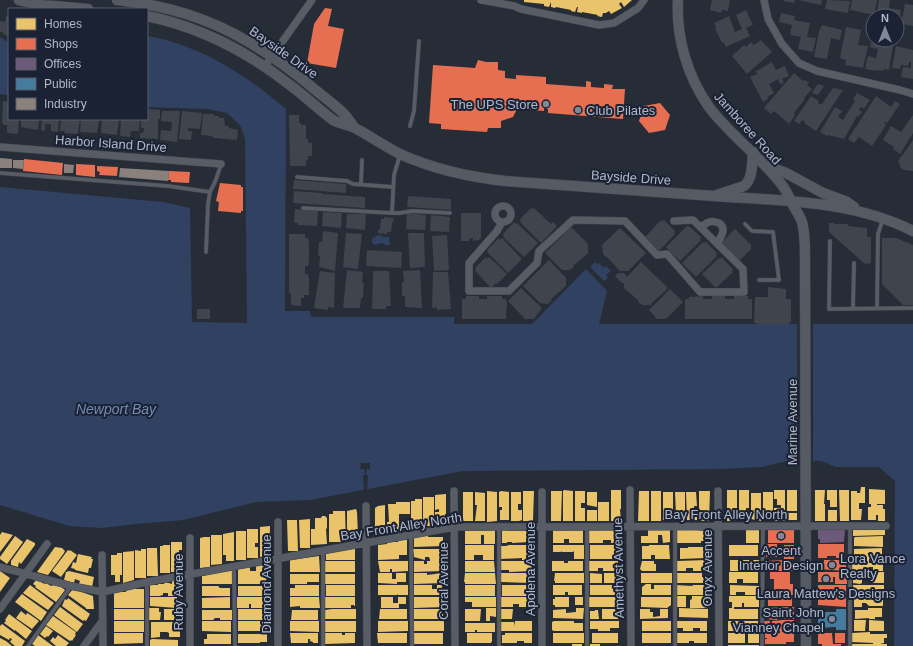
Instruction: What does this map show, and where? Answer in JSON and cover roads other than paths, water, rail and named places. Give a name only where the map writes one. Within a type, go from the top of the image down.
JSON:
[{"type":"main road","points":[[19,0],[43,5],[77,8]]},
{"type":"main road","name":"Bayside Drive","points":[[117,0],[156,6],[200,18],[236,35],[272,57],[342,112],[354,128]]},
{"type":"main road","name":"Jamboree Road","points":[[678,0],[681,39],[691,75],[699,92],[722,122],[766,166],[783,186],[791,202]]},
{"type":"main road","name":"Bayside Drive","points":[[148,16],[176,23],[214,37],[242,51],[265,66],[334,120],[354,128],[400,154],[454,173],[505,181],[813,204],[863,212],[883,218],[913,231]]},
{"type":"main road","points":[[712,196],[747,184],[750,175],[752,152]]},
{"type":"main road","points":[[766,166],[786,173],[817,190],[847,202],[863,212]]},
{"type":"main road","name":"Marine Avenue","points":[[791,202],[801,222],[805,256],[806,646]]},
{"type":"street","points":[[265,66],[312,0]]},
{"type":"street","points":[[481,0],[512,3],[521,9],[599,24],[614,23],[638,8],[644,0]]},
{"type":"street","points":[[764,0],[768,20],[782,44],[799,63],[817,71],[913,94]]},
{"type":"street","name":"Harbor Island Drive","points":[[0,147],[221,164]]},
{"type":"street","points":[[502,222],[497,231],[468,262],[468,291],[509,291],[537,262],[539,251],[573,220],[591,219],[625,221],[657,255],[667,254],[700,292],[744,292],[743,269],[693,220],[674,221]]},
{"type":"street","points":[[700,227],[708,222],[716,222],[721,224],[723,229],[722,236],[717,244]]},
{"type":"street","name":"Amethyst Avenue","points":[[630,490],[631,646]]},
{"type":"street","name":"Coral Avenue","points":[[454,491],[455,646]]},
{"type":"street","name":"Onyx Avenue","points":[[718,491],[718,646]]},
{"type":"street","name":"Apolena Avenue","points":[[542,492],[542,646]]},
{"type":"street","points":[[366,506],[367,646]]},
{"type":"street","name":"Diamond Avenue","points":[[278,522],[278,646]]},
{"type":"street","name":"Bay Front Alley North","points":[[0,567],[71,586],[103,592],[147,582],[455,527],[886,526]]},
{"type":"street","name":"Ruby Avenue","points":[[190,538],[190,646]]},
{"type":"street","points":[[0,609],[47,544]]},
{"type":"street","points":[[102,555],[103,646]]},
{"type":"street","points":[[84,646],[103,620]]},
{"type":"lane","points":[[410,126],[414,111],[419,41]]},
{"type":"lane","points":[[392,213],[394,175],[400,154]]},
{"type":"lane","points":[[361,184],[362,160]]},
{"type":"lane","points":[[206,252],[210,192],[221,164]]},
{"type":"lane","points":[[0,173],[168,186],[210,192]]},
{"type":"lane","points":[[297,177],[348,181],[353,184],[393,187]]},
{"type":"lane","points":[[303,208],[392,213],[412,211],[450,213]]},
{"type":"lane","points":[[877,308],[878,234],[883,218]]},
{"type":"lane","points":[[745,224],[752,230],[773,232],[779,280],[759,280]]},
{"type":"lane","points":[[830,241],[829,309],[913,308]]},
{"type":"lane","points":[[852,308],[854,262]]},
{"type":"lane","points":[[675,526],[675,646]]},
{"type":"lane","points":[[762,646],[763,526]]},
{"type":"lane","points":[[850,526],[850,646]]},
{"type":"lane","points":[[499,527],[500,646]]},
{"type":"lane","points":[[587,527],[587,646]]},
{"type":"lane","points":[[412,535],[412,646]]},
{"type":"lane","points":[[323,551],[323,646]]},
{"type":"lane","points":[[234,567],[235,646]]},
{"type":"lane","points":[[147,582],[147,646]]},
{"type":"lane","points":[[28,646],[71,586]]},
{"type":"water","name":"Newport Bay","points":[[148,36],[184,46],[220,62],[253,83],[286,109],[285,311],[310,311],[311,317],[454,317],[454,324],[532,324],[586,269],[607,291],[599,324],[913,324],[913,646],[894,646],[895,481],[879,467],[836,467],[821,461],[791,460],[762,467],[722,469],[463,471],[310,500],[256,502],[183,520],[102,528],[69,526],[0,505],[0,187],[163,202],[190,208],[192,322],[247,323],[245,139],[240,125],[227,113],[207,109],[148,107]]},
{"type":"water","points":[[0,37],[8,42],[8,95],[0,94]]},
{"type":"water","points":[[379,235],[389,237],[390,245],[382,243],[374,245],[372,238]]},
{"type":"water","points":[[595,262],[597,264],[599,263],[604,268],[606,266],[611,271],[606,275],[608,278],[604,281],[590,267]]},
{"type":"place","name":"The UPS Store","points":[[546,104]]},
{"type":"place","name":"Club Pilates","points":[[578,110]]},
{"type":"place","name":"Accent Interior Design","points":[[781,536]]},
{"type":"place","name":"Lora Vance Realty","points":[[832,565]]},
{"type":"place","name":"Laura Mattew's Designs","points":[[826,579]]},
{"type":"place","name":"Saint John Vianney Chapel","points":[[832,619]]}]
